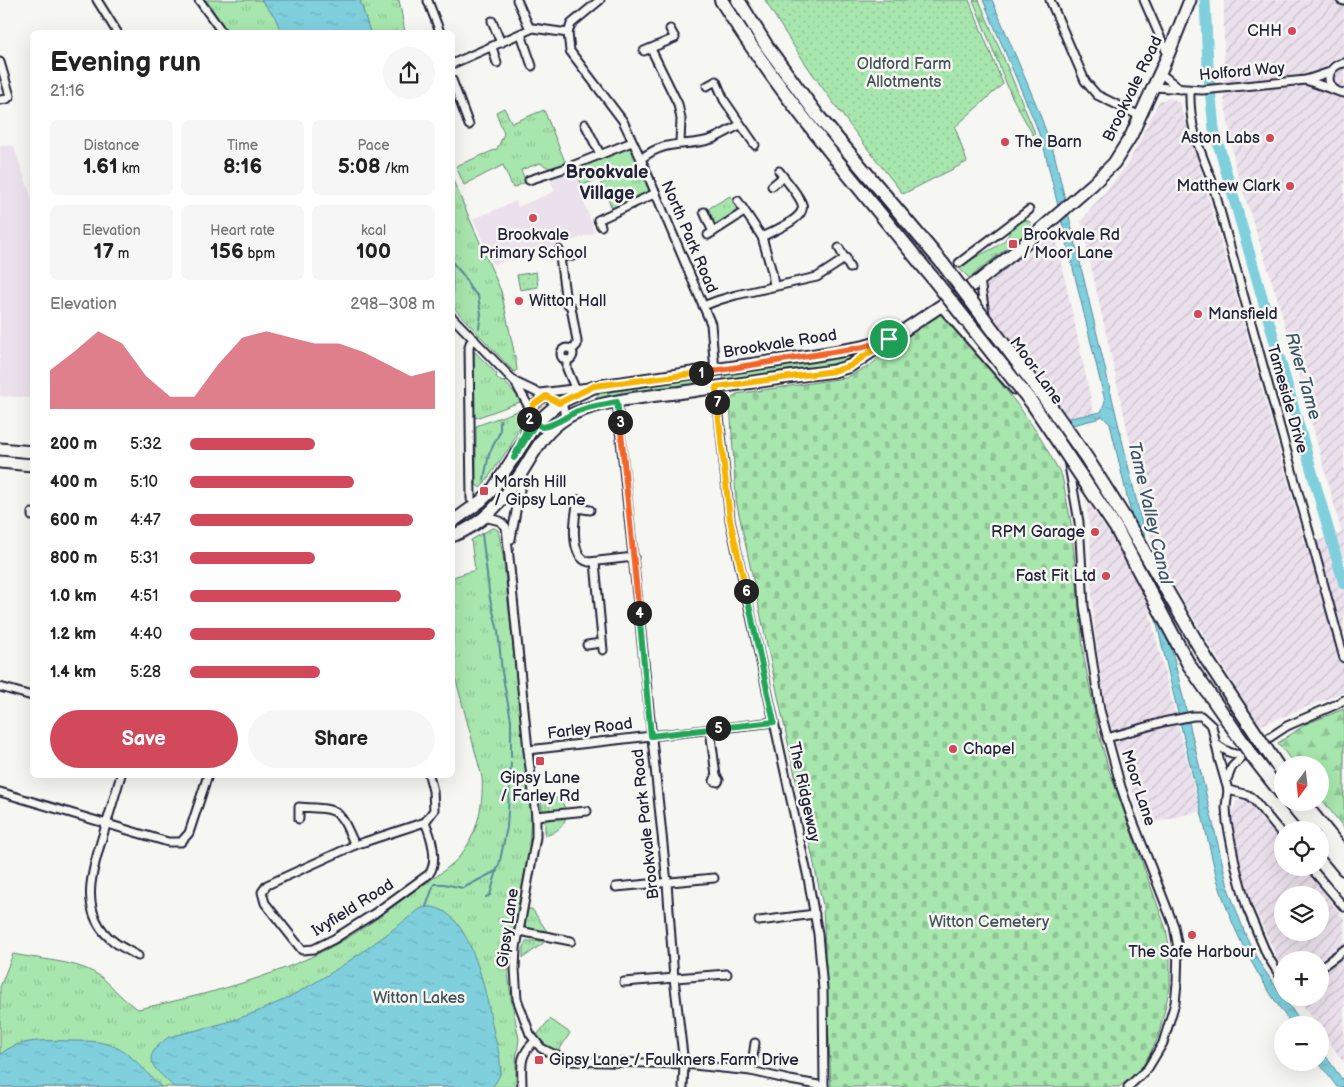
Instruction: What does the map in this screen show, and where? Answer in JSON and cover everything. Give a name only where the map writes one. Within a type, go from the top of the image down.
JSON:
[{"type":"highway","points":[[721,0],[756,54],[808,125],[1032,403],[1116,528],[1189,665],[1250,755],[1274,784]]},
{"type":"highway","points":[[738,0],[768,48],[818,116],[943,264],[1043,396],[1086,457],[1127,522],[1206,660],[1274,761]]},
{"type":"highway","points":[[1296,811],[1305,821]]},
{"type":"highway","points":[[1310,811],[1344,852]]},
{"type":"highway","points":[[1329,851],[1344,869]]},
{"type":"main road","name":"Brookvale Road","points":[[455,535],[475,525],[501,501],[548,432],[565,418],[590,407],[617,402],[834,371],[850,366],[980,280],[1093,184],[1114,163],[1131,136],[1154,87],[1190,0]]},
{"type":"main road","name":"Brookvale Road","points":[[455,520],[481,501],[493,489],[536,423],[559,403],[594,386],[715,371],[864,347],[889,339]]},
{"type":"main road","points":[[715,371],[716,387]]},
{"type":"main road","points":[[0,448],[30,452]]},
{"type":"main road","points":[[0,462],[30,465]]},
{"type":"street","points":[[97,0],[116,30]]},
{"type":"street","points":[[199,0],[221,30]]},
{"type":"street","points":[[517,0],[530,29]]},
{"type":"street","points":[[455,63],[530,29],[537,28],[568,33],[571,24],[576,18],[600,0]]},
{"type":"street","points":[[1050,0],[1084,81],[1091,91],[1140,116]]},
{"type":"street","points":[[1144,0],[1168,55]]},
{"type":"street","points":[[428,2],[439,30]]},
{"type":"street","points":[[492,21],[501,43]]},
{"type":"street","points":[[670,29],[675,38],[647,50],[678,104],[681,119],[680,143]]},
{"type":"street","name":"North Park Road","points":[[568,33],[570,51],[623,121],[656,193],[710,324],[715,371]]},
{"type":"street","points":[[521,34],[532,66]]},
{"type":"street","points":[[492,47],[497,62]]},
{"type":"street","points":[[0,62],[10,96],[3,99]]},
{"type":"street","name":"Holford Way","points":[[1154,87],[1202,90],[1306,80],[1330,72],[1335,66],[1343,62]]},
{"type":"street","points":[[1330,72],[1329,82],[1334,90]]},
{"type":"street","name":"Holford Way","points":[[1160,73],[1180,89]]},
{"type":"street","name":"Holford Way","points":[[1306,80],[1343,94]]},
{"type":"street","points":[[707,86],[716,81],[724,100],[755,145]]},
{"type":"street","points":[[455,88],[470,125]]},
{"type":"street","name":"Tameside Drive","points":[[1190,90],[1192,125],[1196,142],[1211,178],[1344,658]]},
{"type":"street","points":[[585,124],[600,154]]},
{"type":"street","points":[[641,159],[650,152],[660,148],[712,138],[740,125]]},
{"type":"street","points":[[529,180],[569,167],[632,142]]},
{"type":"street","points":[[762,237],[795,220],[801,213],[803,205],[781,174],[772,186]]},
{"type":"street","points":[[601,226],[598,220],[656,193]]},
{"type":"street","points":[[738,201],[762,237],[774,286]]},
{"type":"street","points":[[959,263],[1029,210]]},
{"type":"street","points":[[704,212],[710,233],[744,212]]},
{"type":"street","points":[[840,248],[850,268]]},
{"type":"street","points":[[573,256],[559,254],[566,302],[571,307],[577,341],[572,350],[573,355],[567,360],[568,370],[575,388]]},
{"type":"street","points":[[703,306],[774,286],[817,277],[846,258]]},
{"type":"street","name":"Moor Lane","points":[[980,280],[983,308],[989,331],[1022,373],[1059,428],[1066,449],[1079,522],[1084,606],[1100,710],[1131,816],[1174,926],[1178,948],[1175,1003],[1163,1044],[1148,1068],[1128,1087]]},
{"type":"street","name":"Moor Lane","points":[[940,306],[996,368],[1037,419],[1059,452],[1071,479]]},
{"type":"street","points":[[455,320],[515,382],[536,423],[542,427],[548,426],[565,418],[563,406],[559,403],[515,382]]},
{"type":"street","points":[[471,499],[470,344],[474,340]]},
{"type":"street","points":[[514,458],[525,433],[530,410],[543,394],[594,386]]},
{"type":"street","name":"The Ridgeway","points":[[716,387],[730,520],[815,914],[823,989],[824,1087]]},
{"type":"street","name":"Brookvale Park Road","points":[[617,402],[667,883],[674,978],[684,1064],[683,1087]]},
{"type":"street","name":"Gipsy Lane","points":[[509,549],[524,468]]},
{"type":"street","points":[[590,510],[577,504],[574,526],[578,552],[586,561],[595,562],[634,557]]},
{"type":"street","name":"Gipsy Lane","points":[[484,517],[500,521],[506,527],[536,816],[536,837],[516,948],[515,987],[526,1026],[535,1042],[549,1054],[566,1061],[684,1064],[751,1071],[824,1087]]},
{"type":"street","points":[[587,645],[602,647],[595,562]]},
{"type":"street","points":[[0,687],[30,695]]},
{"type":"street","points":[[1274,966],[1267,955],[1247,908],[1236,868],[1227,822],[1227,786],[1232,768],[1287,726],[1335,706],[1344,700]]},
{"type":"street","points":[[1107,738],[1175,719],[1201,716],[1212,726],[1227,786]]},
{"type":"street","name":"Farley Road","points":[[528,750],[774,722]]},
{"type":"street","points":[[710,729],[716,776]]},
{"type":"street","points":[[1216,744],[1232,754],[1250,755]]},
{"type":"street","points":[[119,778],[92,872],[91,896],[95,917],[108,937],[138,956]]},
{"type":"street","points":[[0,792],[168,842],[181,842],[189,833],[207,778]]},
{"type":"street","points":[[425,822],[434,810],[433,791],[430,778]]},
{"type":"street","points":[[1227,786],[1248,795],[1274,824]]},
{"type":"street","points":[[299,819],[299,807],[335,811],[343,818],[355,846]]},
{"type":"street","points":[[536,816],[587,811]]},
{"type":"street","name":"Ivyfield Road","points":[[425,822],[434,858],[430,874],[375,914],[334,939],[314,949],[302,950],[265,903],[262,892],[266,885],[355,846],[425,822]]},
{"type":"street","points":[[1318,876],[1344,907]]},
{"type":"street","points":[[616,887],[714,878]]},
{"type":"street","points":[[759,921],[815,914]]},
{"type":"street","points":[[519,931],[571,941]]},
{"type":"street","points":[[1329,961],[1344,950]]},
{"type":"street","points":[[624,982],[727,974]]},
{"type":"street","points":[[522,1087],[524,1054],[527,1048],[535,1042]]},
{"type":"street","points":[[751,1071],[755,1043]]},
{"type":"shaded area","points":[[1224,0],[1344,0],[1344,692],[1259,726],[1155,554],[1081,221],[1128,164],[1159,101],[1170,98],[1179,102],[1197,157],[1305,544],[1342,533],[1277,297],[1235,166],[1224,97]]},
{"type":"shaded area","points":[[0,146],[14,146],[30,194],[30,398],[0,396]]},
{"type":"shaded area","name":"Brookvale Primary School","points":[[575,170],[586,199],[583,200],[595,233],[493,265],[473,219],[516,201],[518,207],[555,191],[550,180]]},
{"type":"shaded area","points":[[1055,233],[1094,414],[1066,421],[992,320],[987,305],[986,284]]},
{"type":"shaded area","points":[[1086,501],[1116,543],[1147,603],[1200,811],[1144,825],[1107,716],[1095,634],[1090,533]]},
{"type":"shaded area","points":[[1246,798],[1274,831],[1274,876],[1311,876],[1319,886],[1274,886],[1274,941],[1329,941],[1329,899],[1344,919],[1344,1063],[1329,1042],[1329,1016],[1311,1016],[1304,1006],[1329,1006],[1329,951],[1274,951],[1248,895],[1230,819],[1236,802]]},
{"type":"green space","points":[[206,0],[399,0],[405,30],[227,30]]},
{"type":"green space","name":"Oldford Farm Allotments","points":[[765,0],[969,0],[1003,84],[955,127],[967,162],[903,194],[831,99]]},
{"type":"green space","points":[[973,0],[979,0],[1035,133],[1033,135],[1011,95]]},
{"type":"green space","points":[[504,108],[512,123],[544,110],[566,164],[551,169],[540,163],[521,170],[526,182],[513,188],[503,165],[464,185],[456,166],[497,149],[504,134],[496,112]]},
{"type":"green space","points":[[630,146],[652,191],[612,208],[599,179],[582,185],[575,170]]},
{"type":"green space","points":[[455,185],[501,291],[516,361],[517,370],[514,372],[455,309]]},
{"type":"green space","points":[[730,196],[740,209],[739,213],[717,226],[714,224],[708,210]]},
{"type":"green space","points":[[1022,219],[1030,222],[1029,231],[969,278],[958,267],[970,258],[971,260],[995,248],[1009,235],[1010,229]]},
{"type":"green space","points":[[536,272],[538,287],[520,290],[517,275]]},
{"type":"green space","name":"Witton Cemetery","points":[[940,308],[1020,408],[1038,434],[1062,476],[1071,523],[1084,658],[1098,731],[1108,767],[1166,929],[1170,952],[1170,987],[1158,1038],[1141,1070],[1119,1087],[831,1087],[823,906],[736,500],[730,401],[736,394],[845,378],[868,367]]},
{"type":"green space","points":[[474,351],[497,374],[496,377],[502,382],[504,381],[519,398],[520,402],[476,418],[474,416]]},
{"type":"green space","points":[[862,353],[842,363],[824,367],[723,379],[724,373]]},
{"type":"green space","points":[[703,376],[706,381],[704,383],[594,402],[601,389]]},
{"type":"green space","points":[[523,409],[523,421],[511,445],[481,488],[476,485],[476,426]]},
{"type":"green space","points":[[536,428],[543,432],[494,503],[478,518],[460,527],[459,524],[455,525],[471,512]]},
{"type":"green space","name":"Witton Lakes","points":[[492,528],[498,530],[503,555],[531,815],[529,850],[512,938],[508,973],[519,1039],[516,1061],[516,1087],[0,1087],[0,987],[13,954],[85,968],[99,975],[125,1000],[138,1009],[163,1004],[263,976],[333,946],[382,915],[442,872],[460,855],[473,835],[482,800],[482,777],[455,676],[455,576],[475,570],[471,540]]},
{"type":"green space","points":[[1344,709],[1344,828],[1329,809],[1329,756],[1288,756],[1278,743],[1306,724]]},
{"type":"green space","points":[[540,792],[561,800],[566,810],[546,812],[542,810]]},
{"type":"green space","points":[[566,815],[564,823],[559,829],[545,836],[545,818]]},
{"type":"green space","points":[[527,909],[532,909],[548,933],[526,928],[524,923]]},
{"type":"green space","points":[[526,941],[546,941],[523,958],[523,948]]},
{"type":"green space","points":[[550,1019],[570,1033],[558,1052],[546,1046],[537,1035]]},
{"type":"water","points":[[261,0],[360,0],[369,30],[280,30],[275,17]]},
{"type":"water","points":[[983,0],[992,0],[1036,104],[1054,153],[1229,891],[1246,936],[1260,964],[1274,984],[1274,999],[1239,938],[1217,879],[1110,424],[1102,416],[1068,426],[1065,419],[1101,412],[1105,401],[1045,152],[1036,125]]},
{"type":"water","name":"Witton Lakes","points":[[426,907],[441,910],[454,920],[465,935],[474,954],[481,975],[499,1057],[500,1074],[492,1087],[174,1087],[160,1074],[152,1063],[153,1051],[169,1037],[235,1020],[300,991],[341,966],[420,909]]},
{"type":"water","points":[[1279,1006],[1290,1006],[1297,1016],[1286,1016]]},
{"type":"water","points":[[29,1042],[99,1042],[120,1049],[161,1087],[0,1087],[0,1055],[8,1049]]},
{"type":"water","points":[[1329,1061],[1344,1082],[1344,1087],[1337,1087],[1325,1071],[1329,1071]]},
{"type":"waterway","name":"River Tame","points":[[1205,0],[1208,66],[1214,129],[1344,584]]},
{"type":"waterway","points":[[455,266],[464,276],[470,288],[478,296],[481,314],[479,328]]},
{"type":"waterway","points":[[484,479],[489,454],[500,432],[500,420]]},
{"type":"waterway","points":[[482,534],[490,599],[498,631],[502,672],[511,720],[511,757]]},
{"type":"waterway","points":[[426,907],[434,884],[463,888],[496,871],[507,827],[511,763]]},
{"type":"waterway","points":[[486,897],[490,895],[497,870]]},
{"type":"place","name":"CHH","points":[[1292,31]]},
{"type":"place","name":"Aston Labs","points":[[1270,138]]},
{"type":"place","name":"The Barn","points":[[1005,142]]},
{"type":"place","name":"Matthew Clark","points":[[1290,186]]},
{"type":"place","name":"Brookvale Primary School","points":[[533,218]]},
{"type":"place","name":"Brookvale Rd / Moor Lane","points":[[1013,244]]},
{"type":"place","name":"Witton Hall","points":[[519,301]]},
{"type":"place","name":"Mansfield","points":[[1198,314]]},
{"type":"place","name":"Marsh Hill / Gipsy Lane","points":[[484,491]]},
{"type":"place","name":"RPM Garage","points":[[1095,532]]},
{"type":"place","name":"Fast Fit Ltd","points":[[1106,576]]},
{"type":"place","name":"Chapel","points":[[953,749]]},
{"type":"place","name":"Gipsy Lane / Farley Rd","points":[[540,761]]},
{"type":"place","name":"The Safe Harbour","points":[[1192,935]]},
{"type":"place","name":"Gipsy Lane / Faulkners Farm Drive","points":[[539,1060]]},
{"type":"district","name":"Brookvale Village","points":[[607,182]]},
{"type":"route","points":[[889,339],[850,366],[834,371],[749,381],[716,387],[730,520],[774,722],[651,736],[617,402],[590,407],[548,426],[542,427],[536,423],[514,458],[527,427],[530,410],[541,398],[546,396],[559,403],[594,386],[715,371],[810,356],[864,347],[889,339]]},
{"type":"water label","name":"Tame Valley Canal","points":[[1150,513]]}]
